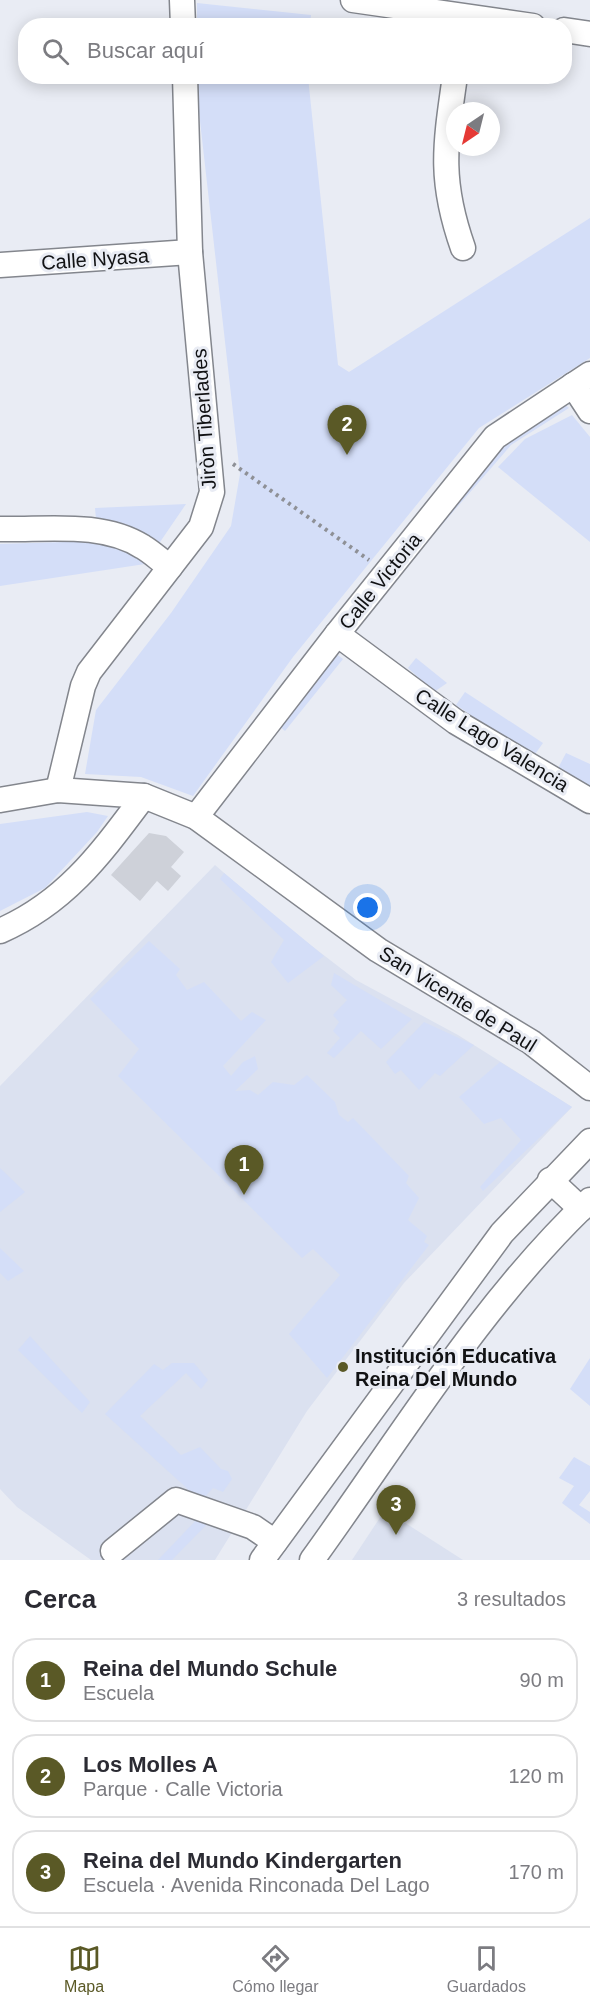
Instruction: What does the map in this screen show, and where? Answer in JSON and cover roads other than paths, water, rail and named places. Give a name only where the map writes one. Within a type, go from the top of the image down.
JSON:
[{"type":"street","points":[[182,0],[183,18]]},
{"type":"street","points":[[353,0],[447,18]]},
{"type":"street","points":[[572,31],[590,34]]},
{"type":"street","name":"Jiròn Tiberlades","points":[[58,790],[89,672],[201,527],[212,492],[210,448],[190,252],[185,84]]},
{"type":"street","points":[[454,84],[445,142],[445,178],[450,212],[463,248]]},
{"type":"street","name":"Calle Nyasa","points":[[0,265],[190,252]]},
{"type":"street","points":[[581,380],[590,411]]},
{"type":"street","name":"Calle Victoria","points":[[196,817],[337,634],[495,437],[581,380]]},
{"type":"street","points":[[0,529],[83,529],[111,533],[142,546],[170,567]]},
{"type":"street","name":"Calle Lago Valencia","points":[[337,634],[456,722],[590,801]]},
{"type":"street","name":"San Vicente de Paul","points":[[0,800],[58,790],[144,796],[196,817],[378,950],[531,1042],[590,1088]]},
{"type":"street","points":[[0,931],[53,902],[96,860],[144,796]]},
{"type":"street","points":[[113,1551],[176,1500],[253,1527],[268,1551],[502,1233],[550,1180],[590,1141]]},
{"type":"street","points":[[312,1560],[458,1353],[531,1263],[585,1204],[550,1180]]},
{"type":"place","name":"Los Molles A","points":[[347,455]]},
{"type":"place","name":"Reina del Mundo Schule","points":[[244,1195]]},
{"type":"place","name":"Institución Educativa Reina Del Mundo","points":[[343,1367]]},
{"type":"place","name":"Reina del Mundo Kindergarten","points":[[396,1535]]}]
